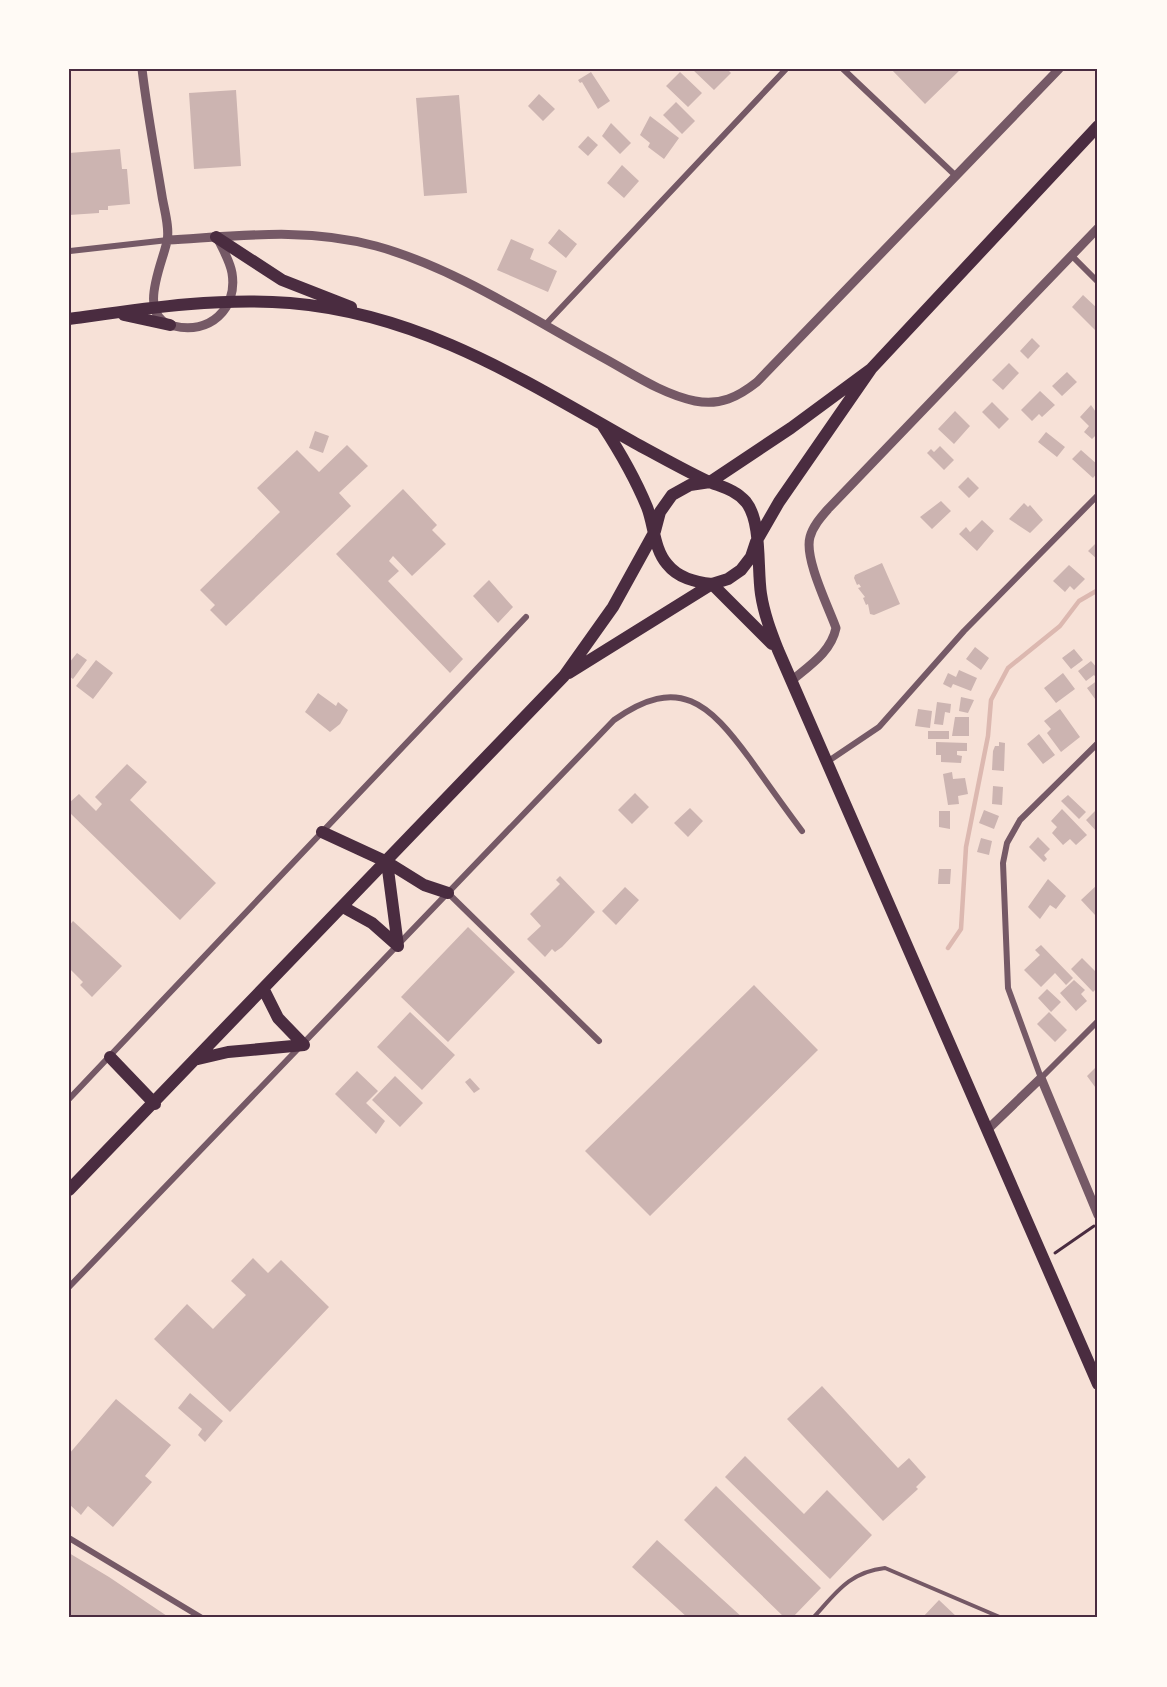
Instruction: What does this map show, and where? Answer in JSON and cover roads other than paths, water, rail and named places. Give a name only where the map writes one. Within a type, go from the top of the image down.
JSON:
[{"type":"highway","points":[[564,676],[712,584],[728,579],[741,570],[751,557],[756,542],[779,502],[871,369],[1098,126]]},
{"type":"highway","points":[[216,237],[282,280],[438,339],[511,372],[710,482],[730,488],[746,502],[756,521],[761,597],[778,651],[1098,1384]]},
{"type":"highway","points":[[69,319],[155,307],[230,302],[291,303],[339,310],[394,324]]},
{"type":"highway","points":[[114,313],[170,325]]},
{"type":"highway","points":[[69,1191],[564,676],[613,608],[655,531],[660,512],[672,495],[690,485],[710,482],[792,428],[871,369]]},
{"type":"highway","points":[[600,422],[626,464],[655,531],[658,549],[667,564],[687,579],[712,584],[743,612],[778,651]]},
{"type":"highway","points":[[322,832],[387,862],[424,885],[448,893]]},
{"type":"highway","points":[[387,862],[398,946]]},
{"type":"highway","points":[[343,907],[372,923],[398,946]]},
{"type":"highway","points":[[264,990],[278,1018],[304,1045]]},
{"type":"highway","points":[[197,1060],[228,1052],[304,1045]]},
{"type":"highway","points":[[110,1057],[154,1104]]},
{"type":"street","points":[[142,69],[168,240],[153,288],[155,307],[159,316],[170,325],[187,329],[206,326],[219,317],[230,302],[232,272],[216,237]]},
{"type":"street","points":[[544,326],[786,69]]},
{"type":"street","points":[[843,69],[956,176]]},
{"type":"street","points":[[70,251],[216,237],[301,233],[341,237],[379,247],[460,281],[658,387],[695,401],[718,402],[739,396],[757,382],[1059,69]]},
{"type":"street","points":[[791,681],[825,652],[833,640],[836,628],[809,553],[809,538],[815,525],[1098,228]]},
{"type":"street","points":[[1071,255],[1098,282]]},
{"type":"street","points":[[827,762],[879,727],[964,631],[1098,495]]},
{"type":"street","points":[[69,1099],[526,617]]},
{"type":"street","points":[[69,1287],[614,720],[636,705],[656,698],[678,697],[701,705],[724,723],[802,831]]},
{"type":"street","points":[[1098,743],[1020,820],[1007,843],[1003,864],[1008,988],[1041,1078],[1098,1215]]},
{"type":"street","points":[[448,893],[599,1041]]},
{"type":"street","points":[[987,1130],[1098,1021]]},
{"type":"street","points":[[69,1538],[202,1618]]},
{"type":"lane","points":[[813,1618],[844,1584],[866,1570],[885,1568],[1002,1618]]},
{"type":"waterway","points":[[948,948],[961,929],[966,847],[988,736],[991,700],[1008,668],[1060,626],[1079,601],[1098,590]]}]
